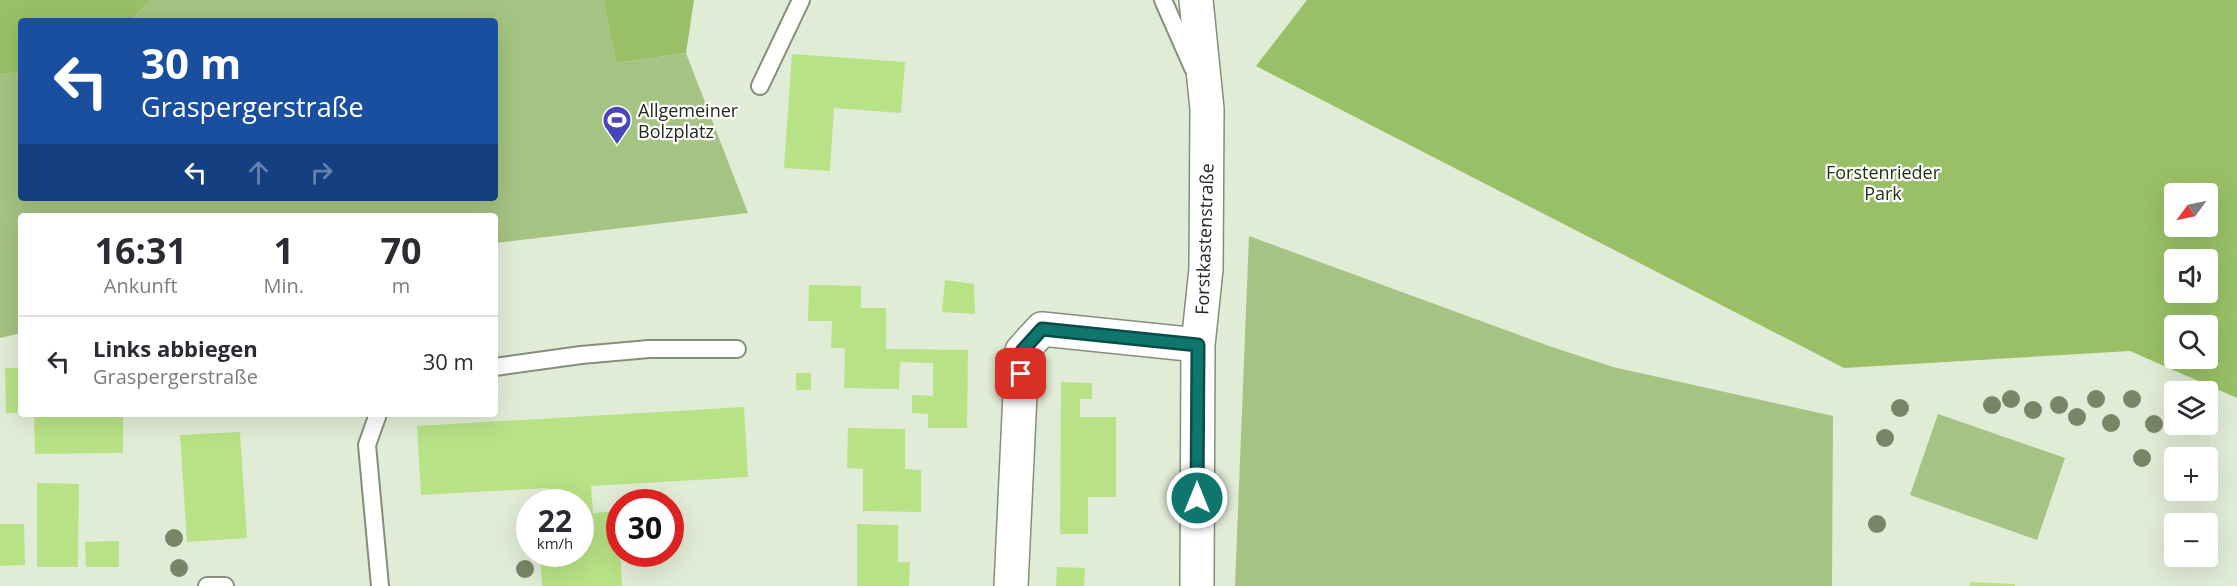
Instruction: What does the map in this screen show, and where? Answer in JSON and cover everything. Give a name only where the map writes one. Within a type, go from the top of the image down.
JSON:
[{"type":"street","name":"Forstkastenstraße","points":[[1196,0],[1205,90],[1206,269],[1198,345],[1197,586]]},
{"type":"street","points":[[1011,586],[1022,351],[1042,329],[1198,345]]},
{"type":"lane","points":[[760,86],[801,0]]},
{"type":"lane","points":[[1163,0],[1205,90]]},
{"type":"lane","points":[[498,367],[581,355],[649,349],[737,349]]},
{"type":"lane","points":[[377,417],[367,445],[380,586]]},
{"type":"lane","points":[[207,586],[225,586]]},
{"type":"green space","points":[[0,0],[150,0],[133,18],[18,18],[18,72],[0,74]]},
{"type":"green space","points":[[150,0],[603,0],[616,63],[686,53],[748,213],[498,243],[498,213],[18,213],[18,334],[0,338],[0,74],[18,72],[18,201],[498,201],[498,18],[133,18]]},
{"type":"green space","points":[[603,0],[694,0],[686,53],[616,63]]},
{"type":"green space","name":"Forstenrieder Park","points":[[1307,0],[2237,0],[2237,398],[2218,390],[2218,381],[2198,381],[2171,369],[2218,369],[2218,315],[2164,315],[2164,366],[2130,351],[1844,368],[1256,66]]},
{"type":"green space","points":[[1249,236],[1549,346],[1613,367],[1833,416],[1832,586],[1235,586]]},
{"type":"green space","points":[[1938,414],[2065,458],[2037,540],[1910,495]]},
{"type":"building","points":[[792,54],[905,62],[901,113],[834,108],[830,171],[784,168]]},
{"type":"building","points":[[945,280],[974,284],[975,314],[942,312]]},
{"type":"building","points":[[809,285],[861,286],[861,308],[886,308],[886,349],[968,350],[967,428],[928,428],[928,414],[912,413],[912,395],[933,396],[933,363],[900,362],[899,389],[844,388],[845,348],[831,348],[832,321],[808,321]]},
{"type":"building","points":[[5,368],[18,368],[18,413],[6,413]]},
{"type":"building","points":[[796,373],[811,373],[811,390],[796,390]]},
{"type":"building","points":[[1061,382],[1092,383],[1092,399],[1080,399],[1080,417],[1116,417],[1116,497],[1088,497],[1088,534],[1060,534]]},
{"type":"building","points":[[744,407],[748,477],[591,486],[591,489],[516,489],[421,495],[417,426]]},
{"type":"building","points":[[34,417],[123,417],[123,453],[35,454]]},
{"type":"building","points":[[848,428],[905,429],[905,469],[921,470],[921,512],[863,511],[863,469],[847,468]]},
{"type":"building","points":[[240,432],[247,538],[187,542],[180,435]]},
{"type":"building","points":[[37,483],[79,484],[78,567],[37,567]]},
{"type":"building","points":[[606,512],[606,567],[621,567],[622,586],[542,586],[541,567],[594,567],[594,513]]},
{"type":"building","points":[[0,524],[24,524],[25,565],[0,566]]},
{"type":"building","points":[[857,524],[898,525],[898,562],[910,562],[909,586],[857,586]]},
{"type":"building","points":[[119,541],[119,567],[86,567],[85,542]]},
{"type":"building","points":[[1057,567],[1085,568],[1084,586],[1056,586]]},
{"type":"building","points":[[1970,582],[2015,584],[2015,586],[1970,586]]},
{"type":"place","name":"Allgemeiner Bolzplatz","points":[[617,146]]},
{"type":"route","points":[[1021,374],[1022,351],[1042,329],[1198,345],[1197,498]]}]
